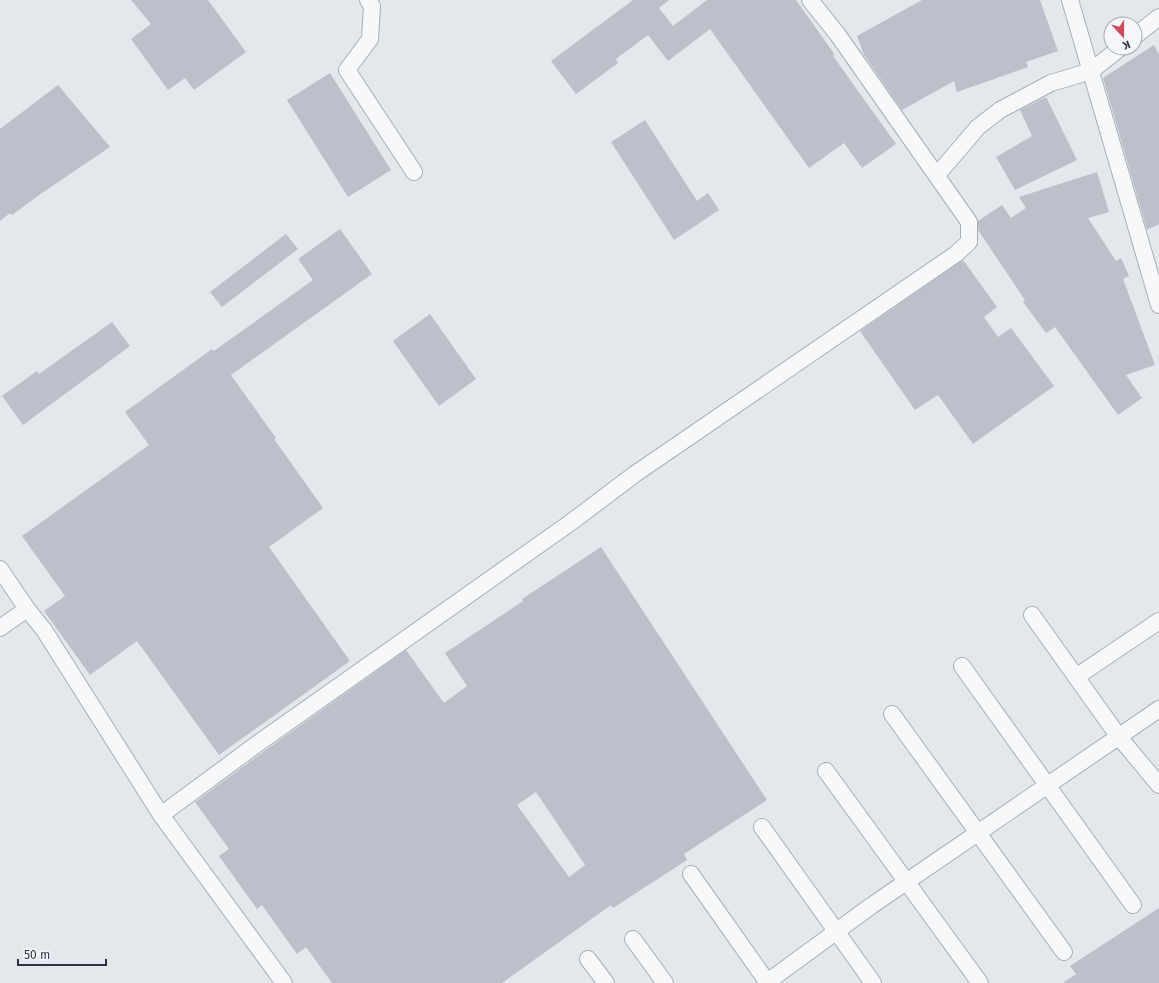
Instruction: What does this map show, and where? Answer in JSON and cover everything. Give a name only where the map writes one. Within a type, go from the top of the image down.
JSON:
[{"type":"street","points":[[368,0],[372,6],[370,39],[346,70],[414,172]]},
{"type":"street","points":[[161,815],[257,744],[556,532],[635,474],[956,254],[969,242],[969,222],[838,35],[810,0]]},
{"type":"street","points":[[1070,0],[1159,305]]},
{"type":"street","points":[[1143,30],[1159,17]]},
{"type":"street","points":[[937,175],[978,128],[1000,110],[1051,82],[1091,71],[1110,56]]},
{"type":"street","points":[[0,569],[26,609],[44,630],[161,815],[284,983]]},
{"type":"street","points":[[0,628],[26,609]]},
{"type":"street","points":[[1032,615],[1119,737],[1159,785]]},
{"type":"street","points":[[1076,677],[1159,621]]},
{"type":"street","points":[[962,666],[1133,905]]},
{"type":"street","points":[[692,874],[767,983],[837,931],[907,882],[1159,709]]},
{"type":"street","points":[[892,714],[1064,952]]},
{"type":"street","points":[[826,771],[980,983]]},
{"type":"street","points":[[762,827],[873,983]]},
{"type":"street","points":[[633,940],[665,983]]},
{"type":"street","points":[[588,959],[606,983]]},
{"type":"building","points":[[131,0],[208,0],[246,52],[194,90],[185,78],[168,90],[131,39],[151,24]]},
{"type":"building","points":[[633,0],[669,0],[659,8],[673,26],[707,0],[796,0],[835,55],[833,56],[896,144],[862,168],[844,143],[809,168],[710,29],[668,61],[648,35],[616,59],[618,63],[576,94],[551,61]]},
{"type":"building","points":[[922,0],[1040,0],[1058,51],[1026,62],[1028,67],[957,92],[954,81],[902,110],[864,55],[857,36]]},
{"type":"building","points":[[1154,45],[1159,55],[1159,224],[1147,230],[1103,78],[1137,56],[1143,56],[1143,52]]},
{"type":"building","points":[[330,73],[391,170],[348,197],[287,100]]},
{"type":"building","points":[[58,85],[110,147],[12,215],[10,213],[0,221],[0,129]]},
{"type":"building","points":[[1046,97],[1077,160],[1015,190],[996,157],[1032,136],[1020,110]]},
{"type":"building","points":[[645,120],[697,201],[708,193],[719,210],[674,240],[611,142]]},
{"type":"building","points":[[1097,172],[1109,212],[1088,218],[1116,261],[1121,258],[1129,276],[1123,279],[1155,365],[1126,375],[1142,398],[1118,415],[1055,327],[1046,333],[1023,302],[1025,300],[978,230],[978,221],[1002,205],[1011,218],[1026,208],[1019,197]]},
{"type":"building","points":[[340,229],[372,274],[231,375],[323,508],[269,547],[350,661],[219,755],[137,641],[90,675],[44,611],[65,596],[22,536],[149,445],[125,412],[212,349],[214,351],[313,280],[298,259]]},
{"type":"building","points":[[286,234],[298,249],[222,307],[210,292]]},
{"type":"building","points":[[963,260],[997,307],[984,317],[998,337],[1011,328],[1054,386],[973,444],[938,395],[915,410],[860,331]]},
{"type":"building","points":[[430,314],[476,379],[439,406],[393,341]]},
{"type":"building","points":[[112,322],[130,346],[23,425],[2,396],[37,371],[39,374]]},
{"type":"building","points":[[601,547],[767,800],[684,854],[687,860],[613,908],[611,905],[502,983],[332,983],[306,947],[297,954],[262,905],[257,909],[219,856],[229,849],[195,802],[406,650],[444,703],[467,686],[445,653],[523,601],[522,599]],"holes":[[[536,792],[585,865],[569,877],[517,805]]]},
{"type":"building","points":[[1159,908],[1159,983],[1063,983],[1076,974],[1070,966]]}]
